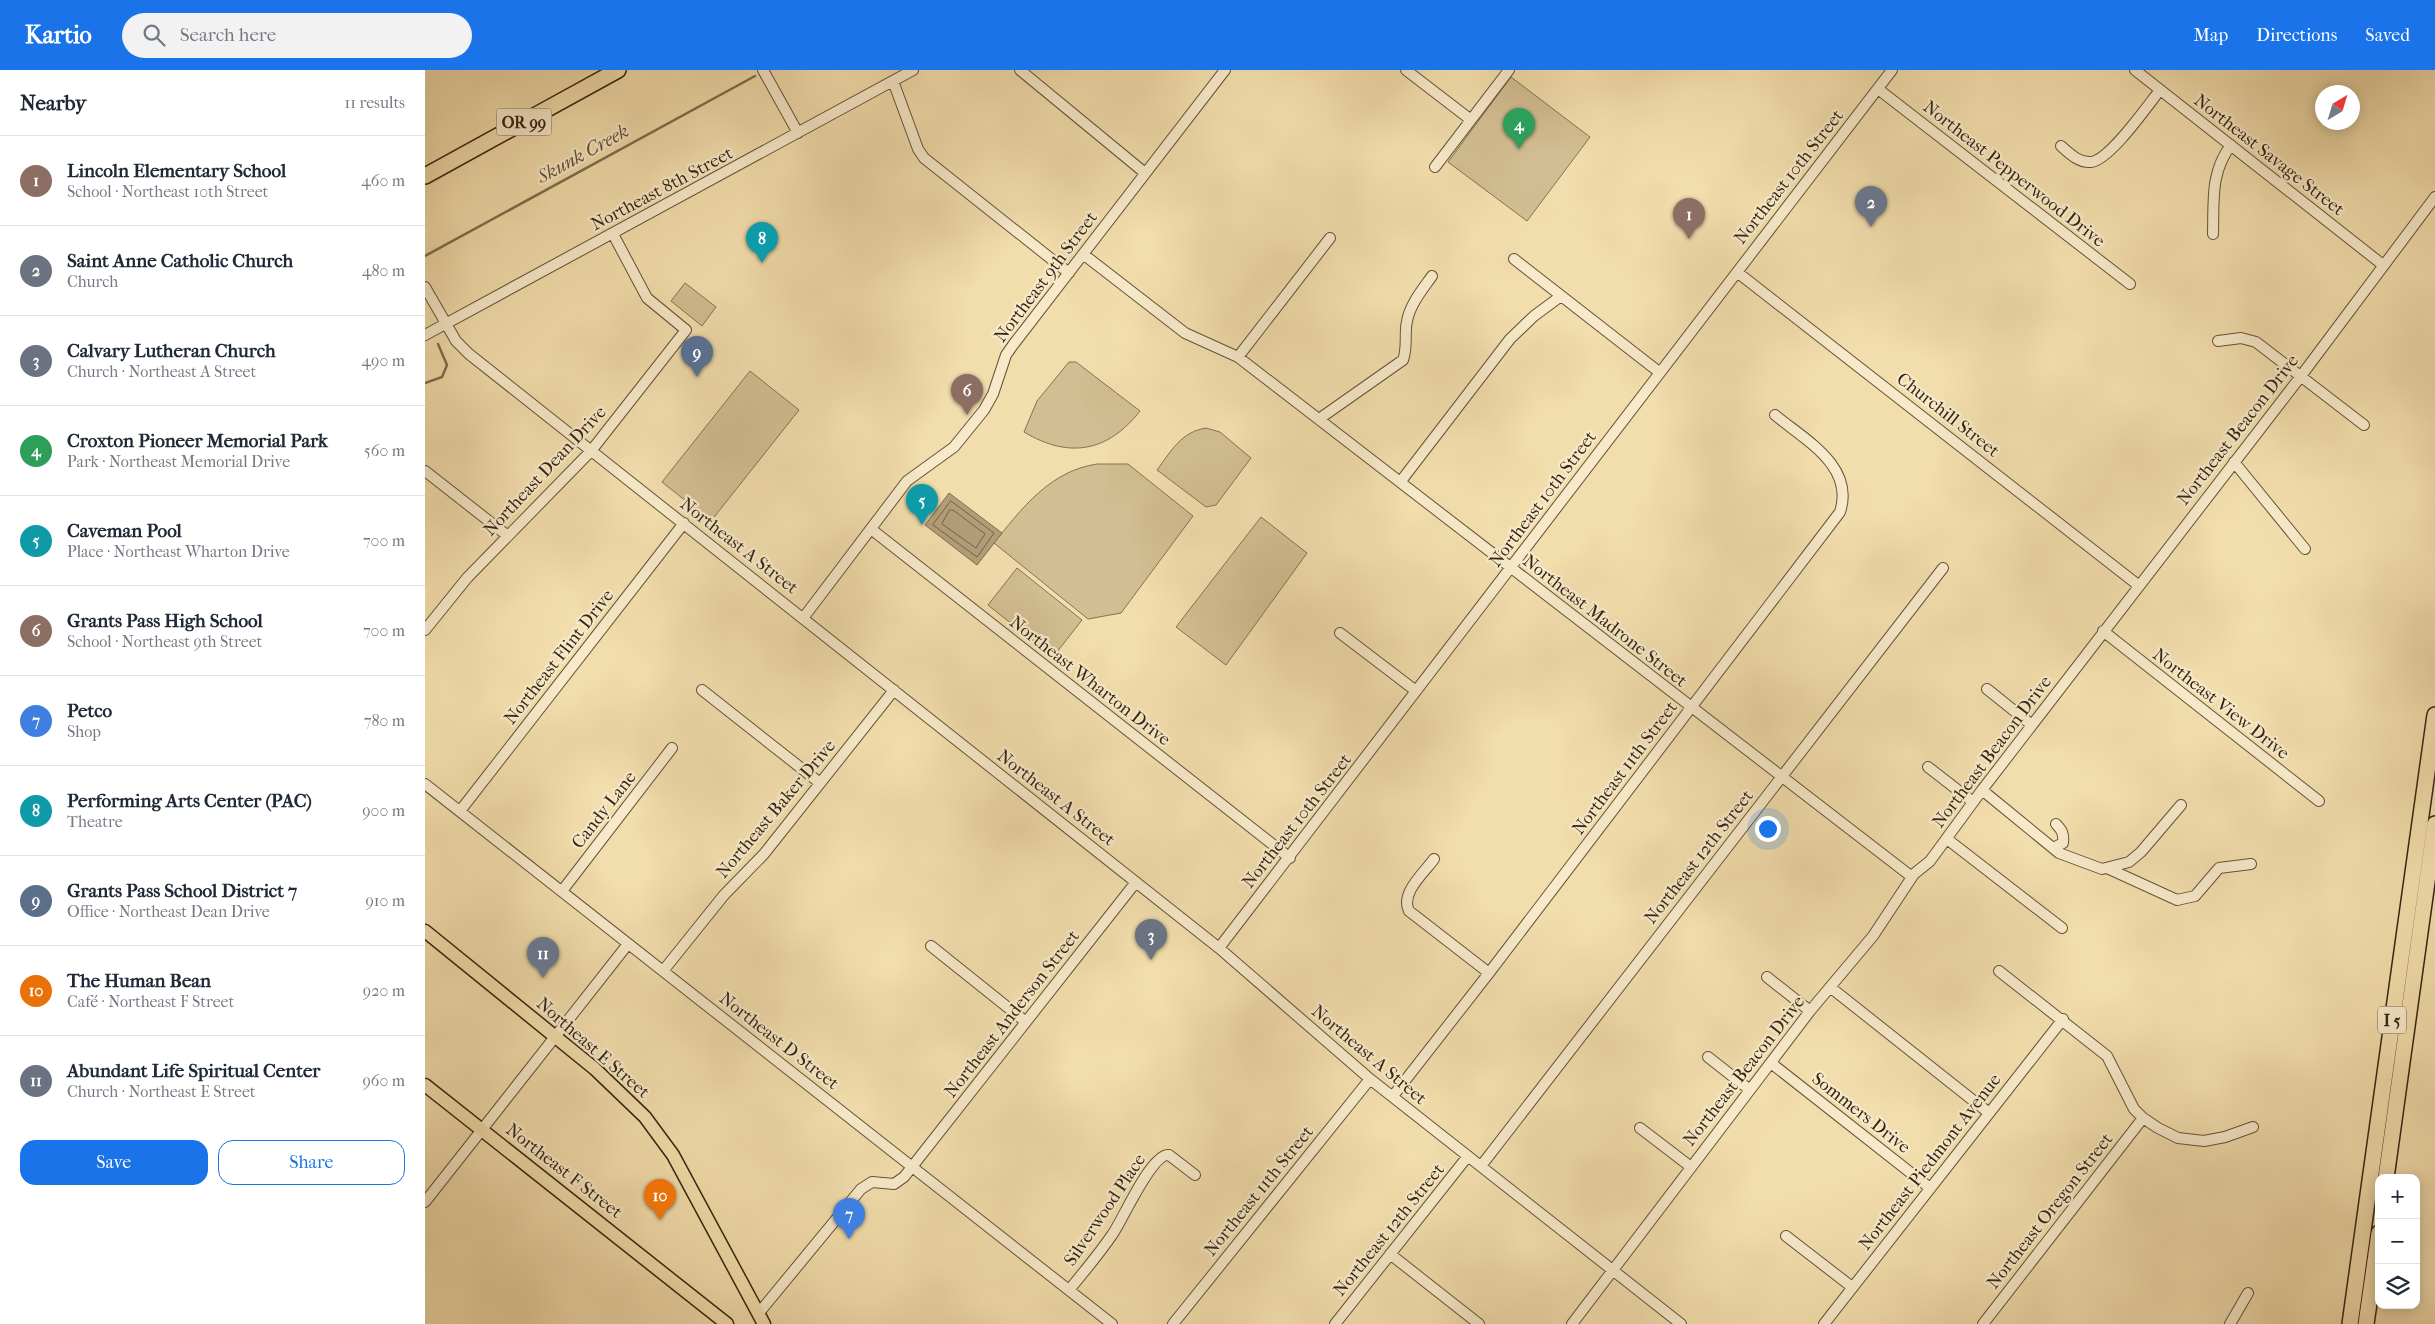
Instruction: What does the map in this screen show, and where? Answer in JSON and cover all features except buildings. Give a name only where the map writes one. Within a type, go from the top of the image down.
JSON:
[{"type":"highway","name":"OR 99","points":[[425,176],[618,70]]},
{"type":"highway","name":"I 5","points":[[2350,1324],[2435,715]]},
{"type":"highway","name":"I 5","points":[[2387,1174],[2435,824]]},
{"type":"highway","points":[[2366,1324],[2375,1261]]},
{"type":"main road","name":"Northeast E Street","points":[[425,931],[556,1036],[611,1083],[657,1133],[673,1155],[761,1319]]},
{"type":"main road","name":"Northeast F Street","points":[[425,1085],[727,1324]]},
{"type":"street","points":[[763,70],[797,134]]},
{"type":"street","name":"Northeast 8th Street","points":[[425,336],[913,70]]},
{"type":"street","points":[[1020,70],[1145,173]]},
{"type":"street","name":"Northeast 9th Street","points":[[803,617],[907,481],[954,447],[984,410],[993,394],[1006,355],[1225,70]]},
{"type":"street","points":[[1406,70],[1471,120]]},
{"type":"street","points":[[1435,168],[1509,70]]},
{"type":"street","name":"Northeast 10th Street","points":[[1219,948],[1290,858],[1659,372],[1893,70]]},
{"type":"street","name":"Northeast Savage Street","points":[[2135,70],[2383,265]]},
{"type":"street","points":[[893,81],[918,149],[924,158],[1069,273]]},
{"type":"street","name":"Northeast Pepperwood Drive","points":[[1878,89],[2130,284]]},
{"type":"street","points":[[2061,146],[2081,161],[2093,162],[2109,151],[2122,138],[2160,90]]},
{"type":"street","points":[[2213,234],[2215,178],[2222,158],[2231,146]]},
{"type":"street","name":"Northeast Beacon Drive","points":[[1572,1324],[1810,1012],[1873,936],[1912,878],[1930,861],[1947,839],[2031,725],[2301,376],[2435,197]]},
{"type":"street","name":"Northeast Dean Drive","points":[[425,630],[467,578],[591,451],[686,330],[647,298],[613,234]]},
{"type":"street","points":[[1238,357],[1330,238]]},
{"type":"street","name":"Northeast Madrone Street","points":[[1083,254],[1185,333],[1238,357],[1401,481],[1690,708],[1912,878]]},
{"type":"street","points":[[1514,259],[1659,372]]},
{"type":"street","name":"Churchill Street","points":[[1737,272],[2138,585]]},
{"type":"street","points":[[1319,419],[1403,360],[1406,349],[1407,320],[1413,305],[1432,276]]},
{"type":"street","name":"Northeast A Street","points":[[425,287],[456,341],[469,354],[1219,948],[1370,1078],[1681,1324]]},
{"type":"street","points":[[1401,481],[1510,339],[1534,316],[1561,296]]},
{"type":"street","points":[[2218,341],[2241,338],[2256,342],[2364,425]]},
{"type":"street","name":"Northeast 11th Street","points":[[1393,1096],[1834,522],[1843,503],[1843,484],[1835,467],[1828,458],[1775,415]]},
{"type":"street","points":[[2234,462],[2305,549]]},
{"type":"street","points":[[425,471],[508,536]]},
{"type":"street","name":"Northeast Flint Drive","points":[[460,811],[684,523]]},
{"type":"street","name":"Northeast Wharton Drive","points":[[871,529],[1290,858]]},
{"type":"street","name":"Northeast 12th Street","points":[[1481,1166],[1943,568]]},
{"type":"street","name":"Northeast View Drive","points":[[2103,631],[2319,801]]},
{"type":"street","points":[[1340,633],[1416,691]]},
{"type":"street","points":[[1987,689],[2031,725]]},
{"type":"street","points":[[702,690],[820,783]]},
{"type":"street","name":"Northeast Baker Drive","points":[[663,971],[714,908],[764,854],[894,690]]},
{"type":"street","name":"Candy Lane","points":[[562,891],[672,748]]},
{"type":"street","points":[[1928,767],[1973,802]]},
{"type":"street","name":"Northeast D Street","points":[[425,784],[1112,1324]]},
{"type":"street","points":[[1982,790],[2053,848],[2082,863],[2102,869],[2129,862],[2141,852],[2181,805]]},
{"type":"street","points":[[2053,848],[2063,843],[2062,830],[2056,824]]},
{"type":"street","points":[[1947,839],[2062,928]]},
{"type":"street","points":[[1434,859],[1407,895],[1406,904],[1409,911],[1489,973]]},
{"type":"street","points":[[2107,868],[2177,900],[2195,896],[2219,868],[2251,864]]},
{"type":"street","name":"Northeast Anderson Street","points":[[761,1319],[861,1189],[872,1182],[894,1184],[904,1177],[1136,882]]},
{"type":"street","points":[[425,1202],[628,944]]},
{"type":"street","points":[[931,946],[1026,1022]]},
{"type":"street","points":[[1999,971],[2107,1056],[2126,1097],[2143,1118],[2169,1134],[2191,1141],[2211,1141],[2253,1127]]},
{"type":"street","points":[[1767,977],[1810,1012]]},
{"type":"street","points":[[1830,987],[1989,1113]]},
{"type":"street","name":"Northeast Piedmont Avenue","points":[[1824,1324],[2063,1020]]},
{"type":"street","points":[[1708,1057],[1750,1090]]},
{"type":"street","name":"Sommers Drive","points":[[1771,1063],[1930,1188]]},
{"type":"street","name":"Northeast 11th Street","points":[[1173,1324],[1370,1078]]},
{"type":"street","name":"Northeast Oregon Street","points":[[1983,1324],[2143,1118]]},
{"type":"street","points":[[1641,1128],[1691,1167]]},
{"type":"street","name":"Silverwood Place","points":[[1069,1290],[1111,1236],[1134,1193],[1162,1157],[1169,1155],[1195,1175]]},
{"type":"street","name":"Northeast 12th Street","points":[[1335,1324],[1468,1156]]},
{"type":"street","points":[[1786,1236],[1852,1287]]},
{"type":"street","points":[[1390,1254],[1479,1324]]},
{"type":"street","points":[[2230,1324],[2248,1293]]},
{"type":"shaded area","points":[[1511,77],[1590,137],[1527,221],[1448,162]]},
{"type":"shaded area","points":[[685,283],[716,307],[702,326],[671,301]]},
{"type":"shaded area","points":[[1069,362],[1076,362],[1140,411],[1128,425],[1101,443],[1087,447],[1057,446],[1041,441],[1024,432],[1037,401]]},
{"type":"shaded area","points":[[750,371],[799,410],[711,521],[662,482]]},
{"type":"shaded area","points":[[1206,428],[1220,432],[1251,458],[1216,505],[1206,507],[1157,470],[1177,443],[1197,430]]},
{"type":"shaded area","points":[[1097,464],[1128,464],[1193,516],[1121,613],[1088,619],[994,543],[1027,504],[1051,483],[1065,474]]},
{"type":"shaded area","points":[[1261,517],[1307,553],[1226,665],[1176,627]]},
{"type":"shaded area","points":[[1017,568],[1082,620],[1053,657],[988,605]]},
{"type":"water","points":[[949,493],[1002,533],[977,565],[925,525]]},
{"type":"waterway","name":"Skunk Creek","points":[[425,256],[755,76]]},
{"type":"waterway","name":"Skunk Creek","points":[[425,383],[442,377],[447,365],[438,344]]},
{"type":"place","name":"Croxton Pioneer Memorial Park","points":[[1519,149]]},
{"type":"place","name":"Saint Anne Catholic Church","points":[[1871,227]]},
{"type":"place","name":"Lincoln Elementary School","points":[[1689,239]]},
{"type":"place","name":"Performing Arts Center (PAC)","points":[[762,263]]},
{"type":"place","name":"Grants Pass School District 7","points":[[697,377]]},
{"type":"place","name":"Grants Pass High School","points":[[967,415]]},
{"type":"place","name":"Caveman Pool","points":[[922,525]]},
{"type":"place","name":"Calvary Lutheran Church","points":[[1151,960]]},
{"type":"place","name":"Abundant Life Spiritual Center","points":[[543,978]]},
{"type":"place","name":"The Human Bean","points":[[660,1220]]},
{"type":"place","name":"Petco","points":[[849,1239]]}]
